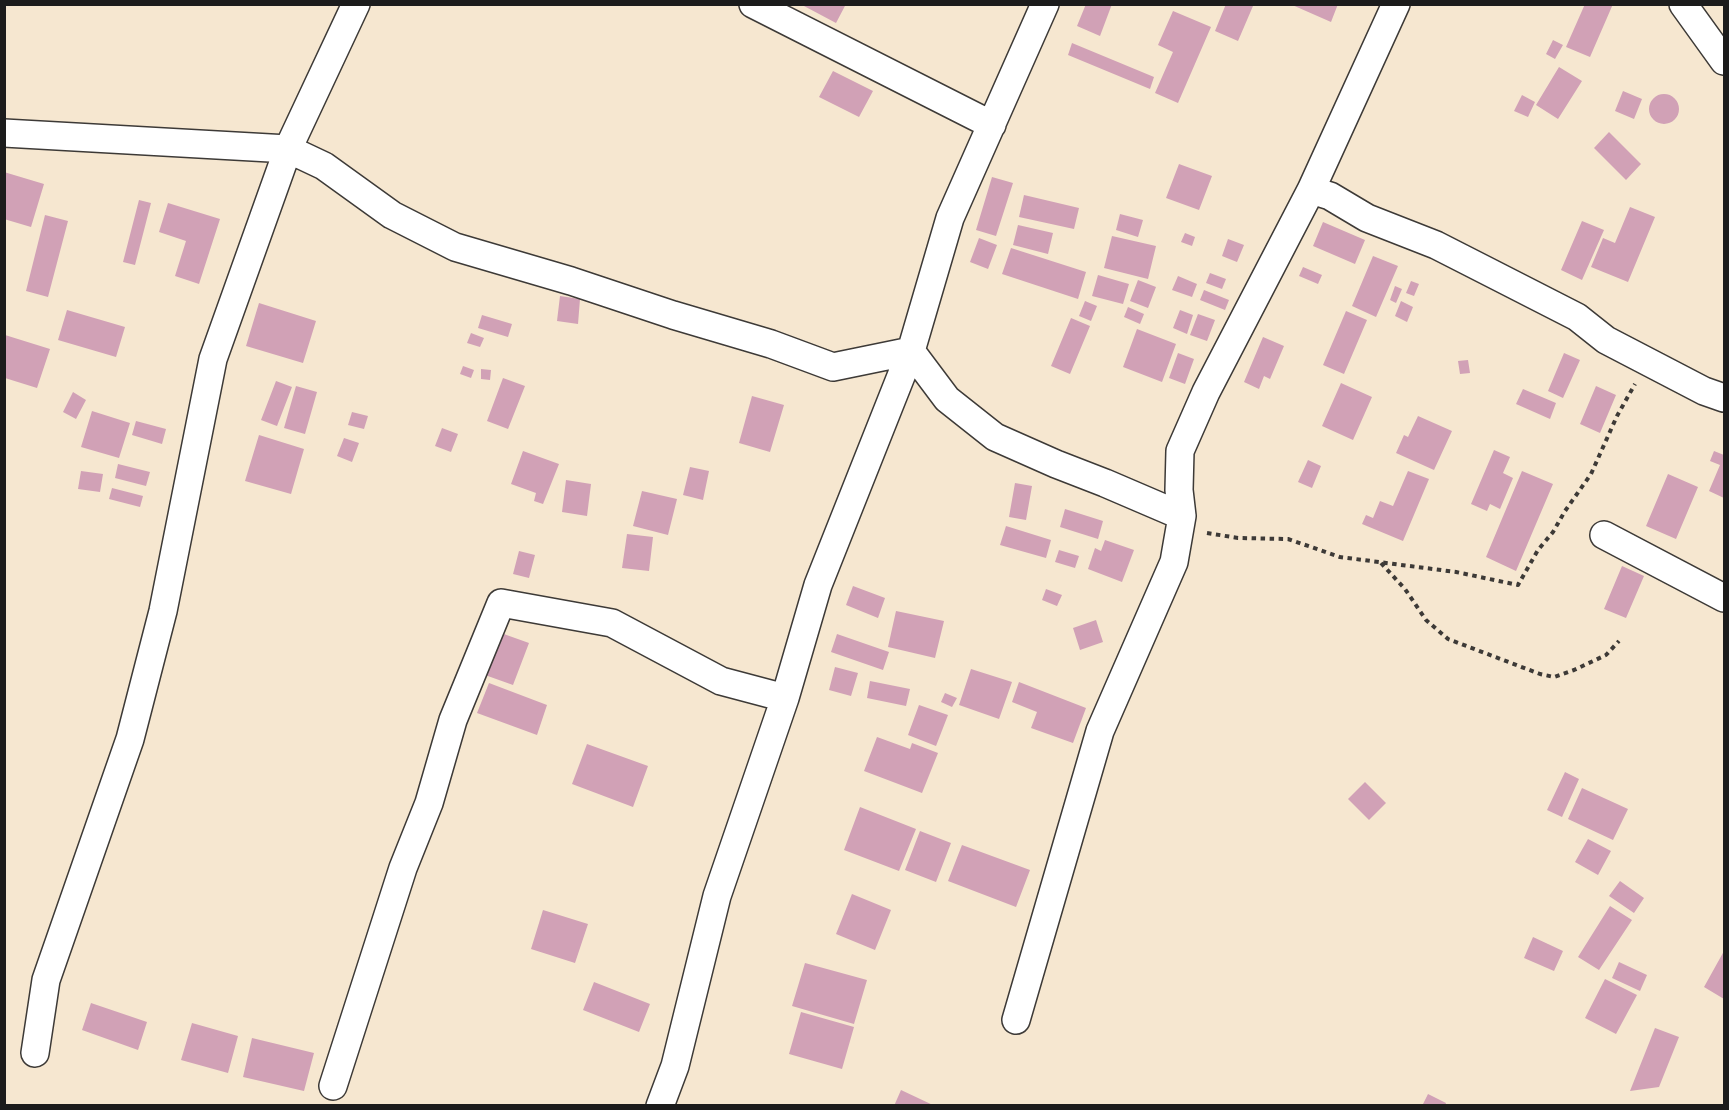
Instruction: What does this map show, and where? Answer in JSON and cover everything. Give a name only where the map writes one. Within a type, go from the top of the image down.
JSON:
[{"type":"street","points":[[35,1053],[45,980],[130,739],[163,611],[213,359],[288,149],[356,4]]},
{"type":"street","points":[[753,4],[992,125]]},
{"type":"street","points":[[660,1106],[675,1066],[717,896],[785,698],[818,585],[911,351],[950,218],[1045,4]]},
{"type":"street","points":[[1016,1020],[1100,731],[1174,562],[1182,516],[1179,490],[1180,451],[1206,392],[1311,190],[1396,4]]},
{"type":"street","points":[[1683,4],[1725,61]]},
{"type":"street","points":[[4,133],[288,149],[324,166],[392,215],[456,247],[771,344],[833,367],[911,351]]},
{"type":"street","points":[[1311,190],[1330,196],[1367,218],[1436,245],[1577,317],[1605,340],[1704,391],[1725,398]]},
{"type":"street","points":[[911,351],[947,399],[995,437],[1182,516]]},
{"type":"street","points":[[1604,535],[1725,597]]},
{"type":"street","points":[[333,1086],[403,868],[429,803],[453,720],[501,603],[612,623],[721,681],[785,698]]},
{"type":"path","points":[[1182,516],[1204,532],[1238,538],[1288,539],[1340,557],[1440,572],[1456,572],[1518,585],[1538,550],[1553,532],[1591,474],[1617,416],[1639,378],[1647,373],[1663,380],[1672,374]]},
{"type":"path","points":[[1381,562],[1405,589],[1426,620],[1448,639],[1540,675],[1554,677],[1574,670],[1605,655],[1619,641]]},
{"type":"building","points":[[805,4],[846,4],[836,23],[804,6]]},
{"type":"building","points":[[1086,4],[1112,4],[1100,36],[1077,26]]},
{"type":"building","points":[[1226,4],[1253,6],[1238,41],[1215,31]]},
{"type":"building","points":[[1290,4],[1338,4],[1331,22]]},
{"type":"building","points":[[1585,4],[1613,4],[1590,57],[1566,47]]},
{"type":"building","points":[[1173,11],[1211,27],[1178,103],[1155,93],[1173,52],[1158,45]]},
{"type":"building","points":[[1553,40],[1563,45],[1555,59],[1546,54]]},
{"type":"building","points":[[1072,43],[1154,77],[1150,89],[1068,55]]},
{"type":"building","points":[[1559,67],[1582,81],[1558,119],[1536,105]]},
{"type":"building","points":[[833,71],[873,91],[859,117],[819,97]]},
{"type":"building","points":[[1623,91],[1642,99],[1634,119],[1615,111]]},
{"type":"building","points":[[1664,94],[1675,98],[1679,109],[1675,120],[1664,124],[1653,120],[1649,109],[1653,98]]},
{"type":"building","points":[[1522,95],[1535,102],[1528,117],[1514,111]]},
{"type":"building","points":[[1609,132],[1641,164],[1626,180],[1594,148]]},
{"type":"building","points":[[1179,164],[1212,176],[1199,210],[1166,198]]},
{"type":"building","points":[[4,172],[44,184],[31,227],[4,219]]},
{"type":"building","points":[[992,177],[1013,183],[996,236],[976,230]]},
{"type":"building","points":[[1024,195],[1079,208],[1074,229],[1019,217]]},
{"type":"building","points":[[139,200],[151,203],[135,265],[123,262]]},
{"type":"building","points":[[168,203],[220,219],[199,284],[175,276],[186,241],[159,232]]},
{"type":"building","points":[[1630,207],[1655,217],[1628,282],[1591,267],[1603,238],[1615,243]]},
{"type":"building","points":[[1120,214],[1143,220],[1138,237],[1116,230]]},
{"type":"building","points":[[45,215],[68,221],[48,297],[26,291]]},
{"type":"building","points":[[1582,221],[1604,230],[1582,280],[1561,270]]},
{"type":"building","points":[[1323,222],[1365,240],[1355,264],[1313,246]]},
{"type":"building","points":[[1018,225],[1053,233],[1048,254],[1013,245]]},
{"type":"building","points":[[1185,233],[1195,237],[1192,246],[1181,242]]},
{"type":"building","points":[[1112,236],[1156,246],[1148,279],[1104,268]]},
{"type":"building","points":[[979,238],[997,245],[988,269],[970,262]]},
{"type":"building","points":[[1228,239],[1244,245],[1237,262],[1222,256]]},
{"type":"building","points":[[1011,248],[1086,272],[1078,299],[1002,274]]},
{"type":"building","points":[[1373,256],[1398,266],[1376,317],[1352,306]]},
{"type":"building","points":[[1303,267],[1322,275],[1318,284],[1299,276]]},
{"type":"building","points":[[1210,273],[1226,279],[1222,289],[1206,283]]},
{"type":"building","points":[[1098,275],[1129,284],[1123,304],[1092,296]]},
{"type":"building","points":[[1178,276],[1197,284],[1192,297],[1172,290]]},
{"type":"building","points":[[1138,280],[1156,287],[1148,308],[1130,301]]},
{"type":"building","points":[[1411,281],[1419,284],[1414,296],[1406,293]]},
{"type":"building","points":[[1395,286],[1402,289],[1396,303],[1390,300]]},
{"type":"building","points":[[1204,290],[1229,300],[1225,310],[1200,300]]},
{"type":"building","points":[[560,296],[580,299],[578,324],[557,321]]},
{"type":"building","points":[[1085,301],[1097,306],[1091,321],[1079,316]]},
{"type":"building","points":[[1401,301],[1413,307],[1407,322],[1395,316]]},
{"type":"building","points":[[259,303],[316,321],[303,363],[246,346]]},
{"type":"building","points":[[1128,307],[1144,314],[1140,324],[1124,317]]},
{"type":"building","points":[[67,310],[125,327],[116,357],[58,340]]},
{"type":"building","points":[[1180,310],[1193,315],[1187,334],[1173,328]]},
{"type":"building","points":[[1346,311],[1367,320],[1344,374],[1323,365]]},
{"type":"building","points":[[1198,314],[1215,320],[1207,341],[1190,335]]},
{"type":"building","points":[[482,315],[512,324],[508,337],[478,328]]},
{"type":"building","points":[[1071,318],[1090,326],[1070,374],[1051,366]]},
{"type":"building","points":[[1137,329],[1176,344],[1162,382],[1123,367]]},
{"type":"building","points":[[471,333],[484,338],[480,347],[467,343]]},
{"type":"building","points":[[5,335],[50,349],[37,388],[5,378]]},
{"type":"building","points":[[1263,337],[1284,346],[1270,379],[1264,376],[1259,389],[1244,382]]},
{"type":"building","points":[[1178,353],[1194,359],[1185,384],[1169,378]]},
{"type":"building","points":[[1564,353],[1580,360],[1563,398],[1548,391]]},
{"type":"building","points":[[1468,360],[1470,373],[1460,374],[1458,361]]},
{"type":"building","points":[[463,366],[474,370],[471,378],[460,374]]},
{"type":"building","points":[[481,369],[491,370],[490,380],[481,379]]},
{"type":"building","points":[[503,378],[525,386],[508,429],[487,421]]},
{"type":"building","points":[[276,381],[292,387],[277,426],[261,420]]},
{"type":"building","points":[[1341,383],[1372,397],[1353,440],[1322,426]]},
{"type":"building","points":[[296,386],[317,392],[305,434],[284,428]]},
{"type":"building","points":[[1596,386],[1616,395],[1600,433],[1580,424]]},
{"type":"building","points":[[1523,389],[1556,403],[1550,419],[1516,404]]},
{"type":"building","points":[[73,392],[86,400],[76,419],[63,412]]},
{"type":"building","points":[[752,396],[784,405],[770,452],[739,443]]},
{"type":"building","points":[[92,411],[130,423],[119,458],[81,447]]},
{"type":"building","points":[[352,412],[368,416],[364,429],[348,425]]},
{"type":"building","points":[[1418,416],[1452,431],[1434,470],[1396,453],[1404,435],[1408,437]]},
{"type":"building","points":[[136,421],[166,429],[162,444],[132,435]]},
{"type":"building","points":[[442,428],[458,434],[451,452],[435,446]]},
{"type":"building","points":[[259,435],[304,449],[291,494],[245,481]]},
{"type":"building","points":[[344,438],[359,443],[352,462],[337,456]]},
{"type":"building","points":[[1494,450],[1510,457],[1503,473],[1513,478],[1500,509],[1490,504],[1487,511],[1471,504]]},
{"type":"building","points":[[523,451],[559,464],[543,504],[534,501],[536,493],[511,484]]},
{"type":"building","points":[[1714,451],[1724,455],[1724,498],[1709,491],[1720,465],[1710,461]]},
{"type":"building","points":[[1308,460],[1321,466],[1312,488],[1298,482]]},
{"type":"building","points":[[118,464],[150,472],[146,486],[115,478]]},
{"type":"building","points":[[690,467],[709,471],[703,500],[683,495]]},
{"type":"building","points":[[81,471],[103,474],[100,492],[78,489]]},
{"type":"building","points":[[1408,471],[1429,479],[1403,541],[1362,524],[1366,515],[1373,518],[1380,501],[1393,506]]},
{"type":"building","points":[[1522,471],[1553,484],[1516,571],[1486,557]]},
{"type":"building","points":[[1668,474],[1698,487],[1676,539],[1646,526]]},
{"type":"building","points":[[566,480],[591,484],[587,516],[562,512]]},
{"type":"building","points":[[1015,483],[1032,486],[1026,520],[1009,517]]},
{"type":"building","points":[[112,488],[143,496],[140,507],[109,499]]},
{"type":"building","points":[[642,491],[677,499],[668,535],[633,526]]},
{"type":"building","points":[[1065,509],[1103,521],[1098,539],[1060,527]]},
{"type":"building","points":[[1006,526],[1051,540],[1046,558],[1000,545]]},
{"type":"building","points":[[627,534],[653,537],[649,571],[622,568]]},
{"type":"building","points":[[1105,540],[1134,550],[1122,582],[1088,569],[1095,548],[1101,551]]},
{"type":"building","points":[[1059,550],[1079,556],[1075,568],[1055,562]]},
{"type":"building","points":[[519,551],[535,555],[529,578],[513,574]]},
{"type":"building","points":[[1622,566],[1644,576],[1626,618],[1604,609]]},
{"type":"building","points":[[853,586],[885,598],[878,618],[846,605]]},
{"type":"building","points":[[1046,589],[1062,595],[1057,606],[1042,600]]},
{"type":"building","points":[[896,611],[944,621],[935,658],[888,647]]},
{"type":"building","points":[[1096,620],[1103,642],[1080,650],[1073,628]]},
{"type":"building","points":[[501,633],[529,643],[513,685],[485,675]]},
{"type":"building","points":[[837,634],[889,652],[883,670],[831,652]]},
{"type":"building","points":[[835,667],[858,673],[851,696],[829,690]]},
{"type":"building","points":[[971,669],[1012,682],[999,719],[959,705]]},
{"type":"building","points":[[870,681],[910,689],[906,706],[867,698]]},
{"type":"building","points":[[1019,682],[1086,708],[1073,743],[1031,728],[1037,712],[1012,702]]},
{"type":"building","points":[[489,683],[547,705],[537,735],[477,713]]},
{"type":"building","points":[[945,693],[957,698],[952,707],[941,702]]},
{"type":"building","points":[[919,705],[948,715],[936,746],[908,735]]},
{"type":"building","points":[[877,737],[910,749],[912,743],[938,753],[922,793],[864,771]]},
{"type":"building","points":[[587,744],[648,766],[633,807],[572,784]]},
{"type":"building","points":[[1565,772],[1579,779],[1562,817],[1547,810]]},
{"type":"building","points":[[1365,782],[1386,803],[1369,820],[1348,799]]},
{"type":"building","points":[[1582,788],[1628,809],[1613,840],[1568,819]]},
{"type":"building","points":[[860,807],[916,829],[899,871],[844,850]]},
{"type":"building","points":[[920,831],[951,843],[936,882],[905,870]]},
{"type":"building","points":[[1588,839],[1611,851],[1598,875],[1575,862]]},
{"type":"building","points":[[962,845],[1030,870],[1016,907],[948,881]]},
{"type":"building","points":[[1620,881],[1644,898],[1634,913],[1609,896]]},
{"type":"building","points":[[852,894],[891,910],[875,950],[836,934]]},
{"type":"building","points":[[1610,906],[1632,920],[1599,970],[1578,957]]},
{"type":"building","points":[[543,910],[588,924],[575,963],[531,949]]},
{"type":"building","points":[[1533,937],[1563,951],[1554,971],[1524,958]]},
{"type":"building","points":[[1724,951],[1724,999],[1704,987]]},
{"type":"building","points":[[1619,962],[1647,975],[1640,991],[1612,978]]},
{"type":"building","points":[[805,963],[867,980],[854,1024],[792,1006]]},
{"type":"building","points":[[1605,979],[1637,995],[1616,1034],[1585,1018]]},
{"type":"building","points":[[594,982],[650,1004],[639,1032],[583,1010]]},
{"type":"building","points":[[91,1003],[147,1022],[138,1050],[82,1030]]},
{"type":"building","points":[[801,1012],[854,1027],[842,1069],[789,1054]]},
{"type":"building","points":[[192,1023],[238,1036],[228,1073],[181,1060]]},
{"type":"building","points":[[1655,1028],[1679,1037],[1659,1087],[1630,1091]]},
{"type":"building","points":[[252,1038],[314,1053],[304,1091],[243,1077]]},
{"type":"building","points":[[901,1090],[935,1106],[894,1106]]},
{"type":"building","points":[[1428,1094],[1446,1103],[1445,1106],[1422,1106]]}]
